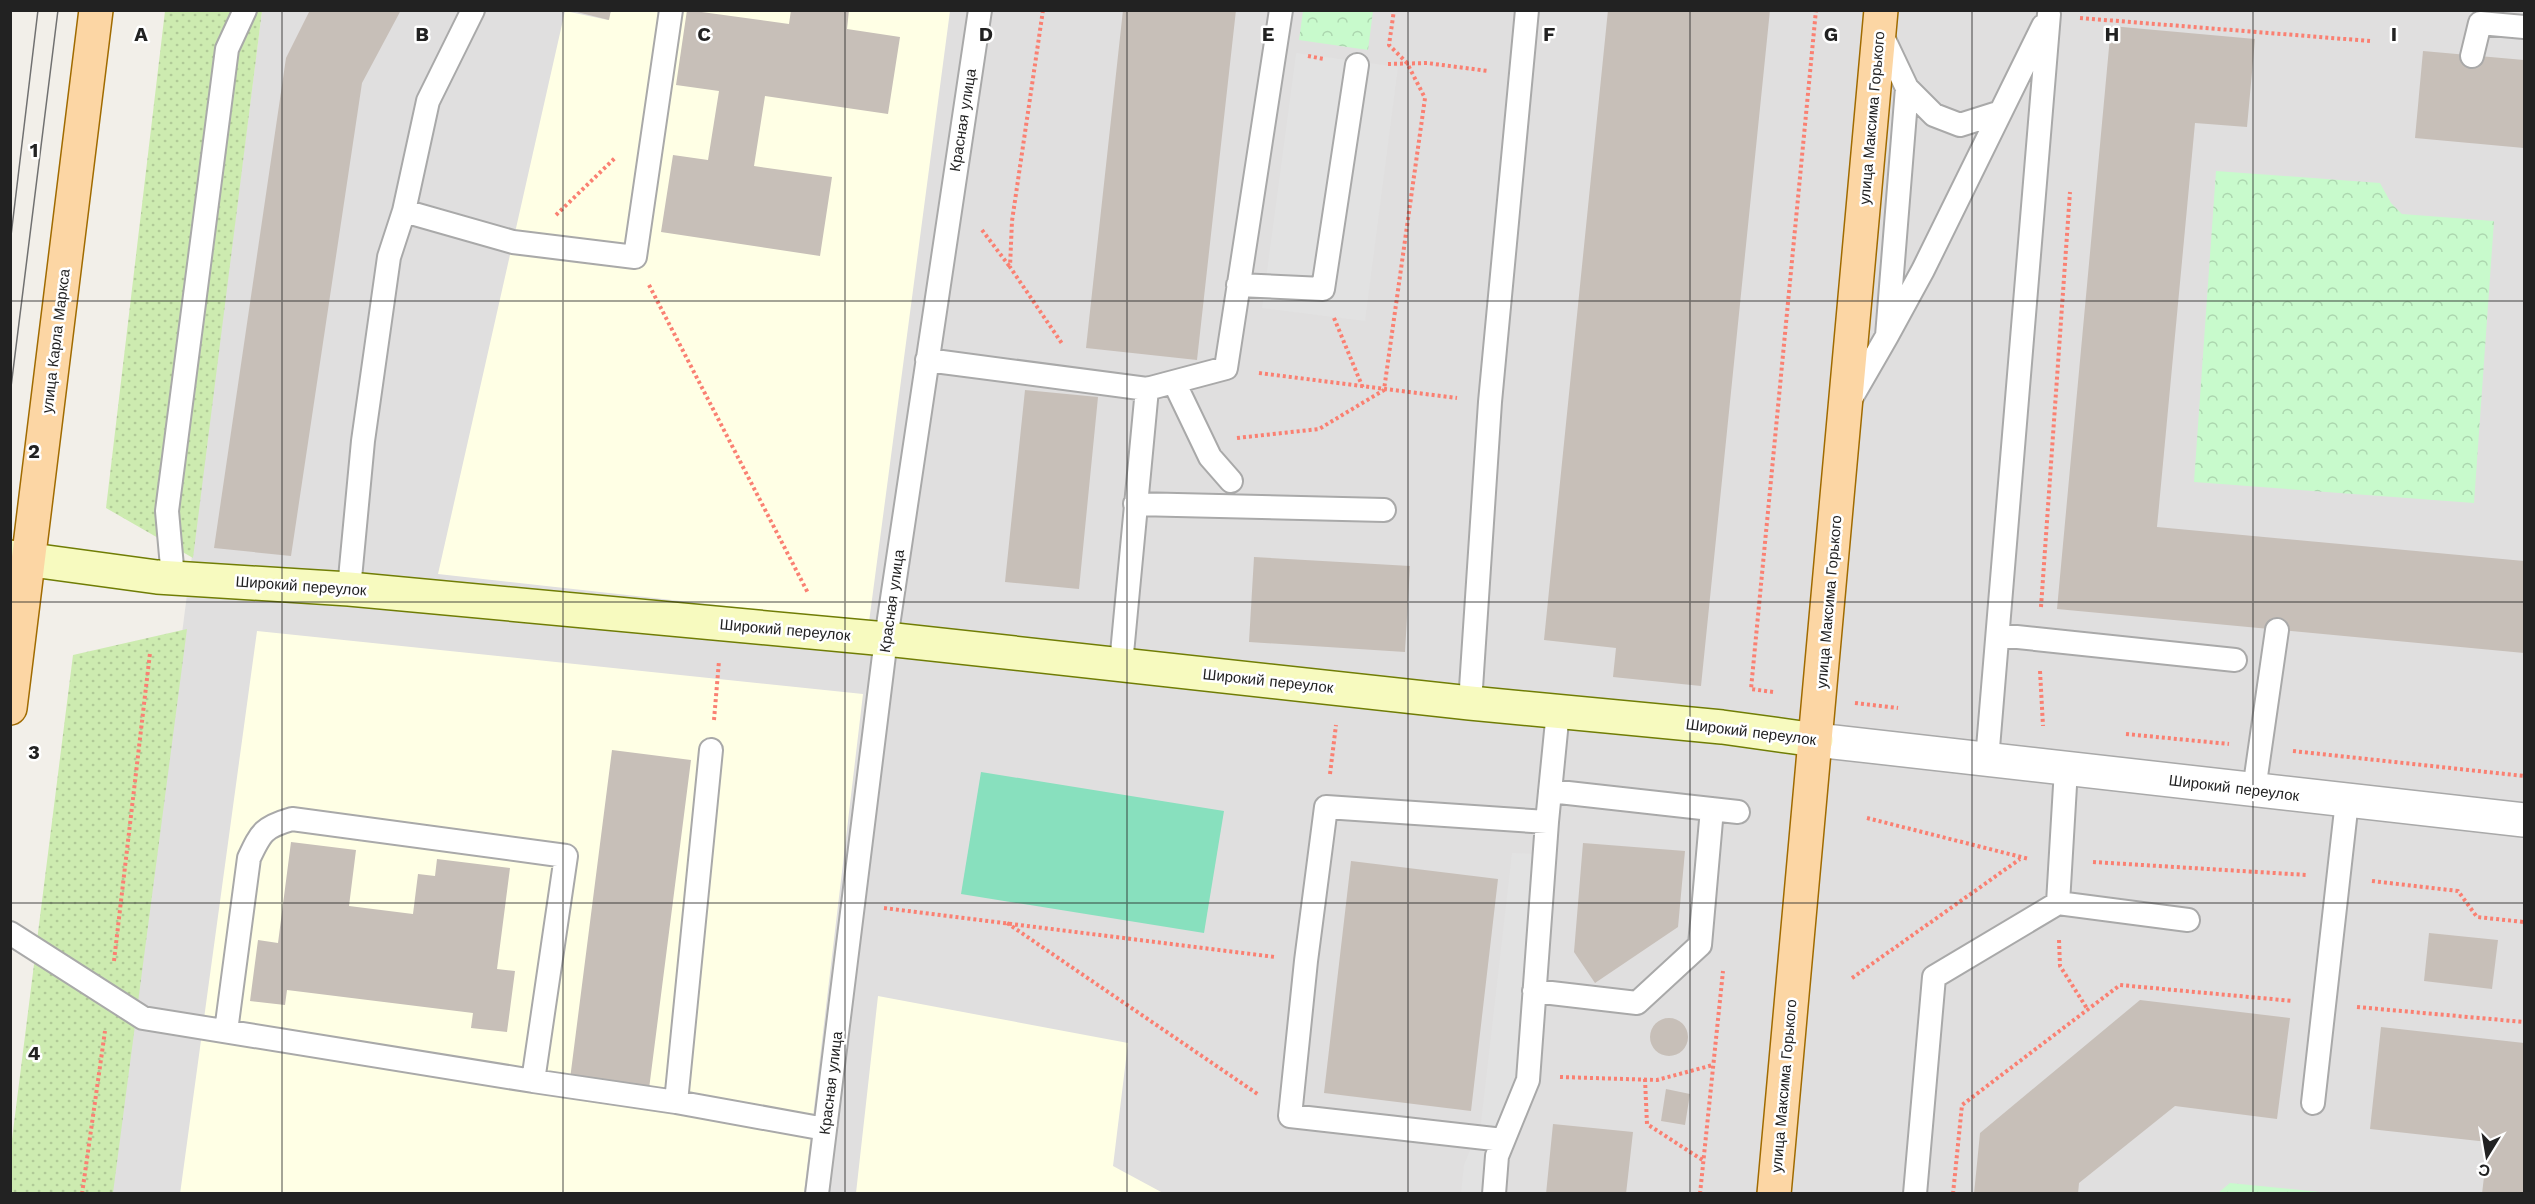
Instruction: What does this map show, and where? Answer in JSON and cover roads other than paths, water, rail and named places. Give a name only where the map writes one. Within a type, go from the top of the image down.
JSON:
[{"type":"main road","name":"улица Карла Маркса","points":[[10,708],[20,557],[96,10]]},
{"type":"main road","name":"улица Максима Горького","points":[[1774,1194],[1880,21]]},
{"type":"street","name":"Широкий переулок","points":[[20,557],[173,578],[349,589],[886,639],[1470,703],[1747,730],[1816,741],[2524,820]]},
{"type":"lane","points":[[173,578],[167,511],[170,487],[227,49],[245,10]]},
{"type":"lane","points":[[349,589],[363,441],[389,257],[404,211],[428,101],[473,10]]},
{"type":"lane","points":[[404,211],[513,242],[528,242],[635,257],[670,10]]},
{"type":"lane","name":"Красная улица","points":[[817,1194],[886,639],[980,10]]},
{"type":"lane","points":[[927,360],[1147,389],[1226,368],[1281,10]]},
{"type":"lane","points":[[1470,703],[1490,402],[1527,10]]},
{"type":"lane","points":[[1847,406],[1923,270],[2049,12]]},
{"type":"lane","points":[[1987,760],[2049,12]]},
{"type":"lane","points":[[1880,21],[1907,88],[1934,116],[1960,125],[1998,113]]},
{"type":"lane","points":[[2472,56],[2480,23],[2524,27]]},
{"type":"lane","points":[[1238,285],[1323,289],[1357,65]]},
{"type":"lane","points":[[1887,336],[1907,88]]},
{"type":"lane","points":[[1173,382],[1210,457],[1231,481]]},
{"type":"lane","points":[[1120,664],[1147,389]]},
{"type":"lane","points":[[1136,504],[1384,510]]},
{"type":"lane","points":[[2254,790],[2277,630]]},
{"type":"lane","points":[[1998,635],[2235,660]]},
{"type":"lane","points":[[1494,1194],[1497,1156],[1527,1080],[1546,822],[1558,711]]},
{"type":"lane","points":[[676,1102],[711,750]]},
{"type":"lane","points":[[2058,903],[2066,769]]},
{"type":"lane","points":[[1550,791],[1738,813]]},
{"type":"lane","points":[[2313,1103],[2347,801]]},
{"type":"lane","points":[[1503,1140],[1290,1116],[1306,961],[1326,807],[1546,822]]},
{"type":"lane","points":[[1534,991],[1637,1003],[1700,945],[1712,809]]},
{"type":"lane","points":[[226,1031],[249,858],[260,835],[272,824],[292,819],[566,856],[533,1081]]},
{"type":"lane","points":[[1915,1194],[1934,977],[2058,903],[2188,920]]},
{"type":"lane","points":[[10,933],[143,1018],[676,1102],[825,1129]]},
{"type":"tram line","points":[[10,244],[38,10]]},
{"type":"tram line","points":[[10,395],[58,10]]}]
